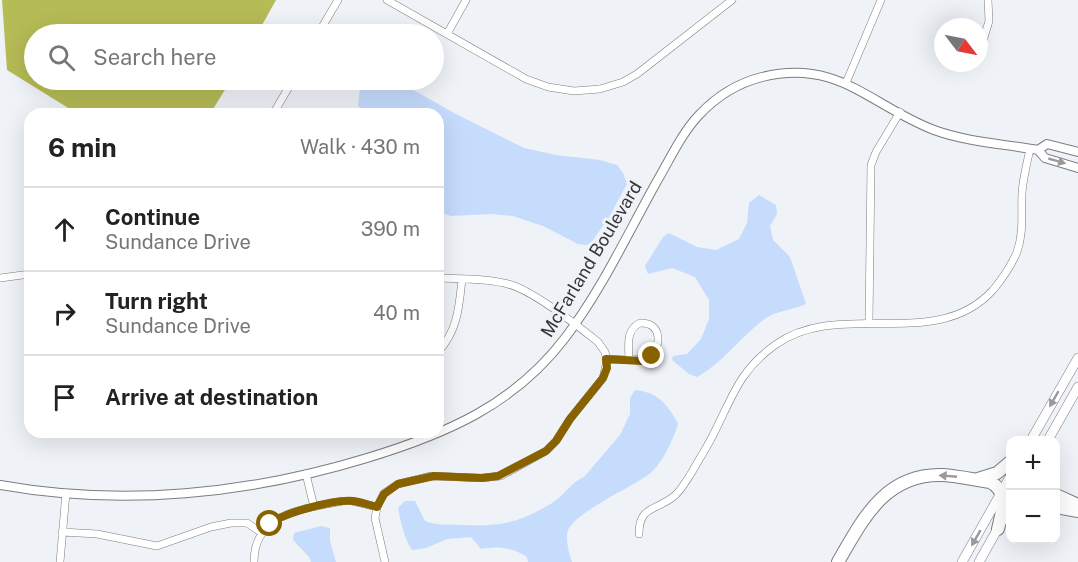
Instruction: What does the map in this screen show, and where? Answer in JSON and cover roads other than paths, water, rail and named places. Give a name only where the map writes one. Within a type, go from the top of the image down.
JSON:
[{"type":"highway","points":[[976,480],[997,473],[1006,466]]},
{"type":"highway","points":[[838,562],[866,514],[879,499],[892,489],[909,481],[929,476],[944,475],[996,485],[1004,500],[998,529]]},
{"type":"highway","points":[[1060,497],[1078,505]]},
{"type":"highway","points":[[1060,508],[1078,511]]},
{"type":"main road","points":[[1034,436],[1078,358]]},
{"type":"main road","points":[[1051,436],[1078,387]]},
{"type":"main road","points":[[962,562],[1004,500]]},
{"type":"main road","points":[[979,562],[998,529]]},
{"type":"street","points":[[324,24],[338,0]]},
{"type":"street","points":[[387,0],[429,24]]},
{"type":"street","points":[[447,34],[466,0]]},
{"type":"street","points":[[444,32],[538,84],[564,90],[591,90],[614,85],[637,74],[732,0]]},
{"type":"street","points":[[846,83],[881,0]]},
{"type":"street","points":[[988,0],[988,24]]},
{"type":"street","name":"McFarland Boulevard","points":[[444,430],[475,416],[508,394],[531,375],[554,351],[574,325],[684,136],[707,108],[722,95],[739,86],[777,74],[810,74],[846,83],[920,124],[949,134],[1034,149],[1045,158],[1078,168]]},
{"type":"street","points":[[277,108],[287,90]]},
{"type":"street","points":[[869,322],[871,165],[876,152],[900,112]]},
{"type":"street","name":"McFarland Boulevard","points":[[1034,149],[1047,144],[1078,152]]},
{"type":"street","points":[[639,534],[639,521],[643,515],[673,497],[683,488],[714,433],[739,381],[760,356],[787,337],[811,328],[838,323],[939,320],[972,307],[988,295],[1007,273],[1020,242],[1023,222],[1023,181],[1034,149]]},
{"type":"street","points":[[0,278],[24,275]]},
{"type":"street","points":[[385,562],[376,523],[377,507],[384,494],[398,484],[434,476],[482,478],[498,476],[546,451],[603,378],[607,368],[606,359],[598,342],[528,292],[516,286],[493,281],[444,278]]},
{"type":"street","points":[[444,344],[456,323],[462,279]]},
{"type":"street","points":[[606,359],[628,360],[646,360],[655,351],[658,333],[650,324],[640,323],[632,328],[628,360]]},
{"type":"street","name":"McFarland Boulevard","points":[[0,485],[66,493],[141,495],[191,493],[247,486],[306,474],[427,438]]},
{"type":"street","points":[[306,474],[314,507]]},
{"type":"street","points":[[60,562],[66,493]]},
{"type":"street","points":[[254,562],[255,549],[262,532],[272,521],[284,514],[349,501],[377,507]]},
{"type":"street","points":[[62,532],[97,534],[157,546],[211,527],[240,522],[251,524],[262,532]]},
{"type":"water","points":[[360,90],[414,90],[524,148],[556,155],[600,160],[617,165],[627,184],[609,217],[591,243],[586,245],[578,244],[543,226],[513,216],[491,214],[451,216],[444,214],[444,108],[362,108],[358,106]]},
{"type":"water","points":[[759,195],[776,205],[777,214],[770,226],[773,240],[790,257],[806,304],[766,318],[716,364],[697,377],[689,374],[672,360],[673,356],[687,354],[701,339],[709,319],[709,300],[695,277],[672,268],[648,274],[645,266],[663,237],[669,233],[697,247],[716,250],[739,239],[747,223],[749,203]]},
{"type":"water","points":[[635,390],[650,393],[661,400],[678,424],[676,430],[666,452],[653,471],[592,508],[573,523],[568,530],[567,538],[572,562],[528,562],[527,557],[510,549],[481,549],[471,537],[447,539],[426,548],[412,550],[409,546],[398,508],[405,501],[415,501],[425,521],[429,523],[476,525],[498,524],[518,519],[556,500],[575,482],[584,477],[620,435],[630,414],[630,398]]},
{"type":"water","points":[[321,526],[330,528],[330,541],[336,562],[311,562],[293,540],[294,533]]}]
